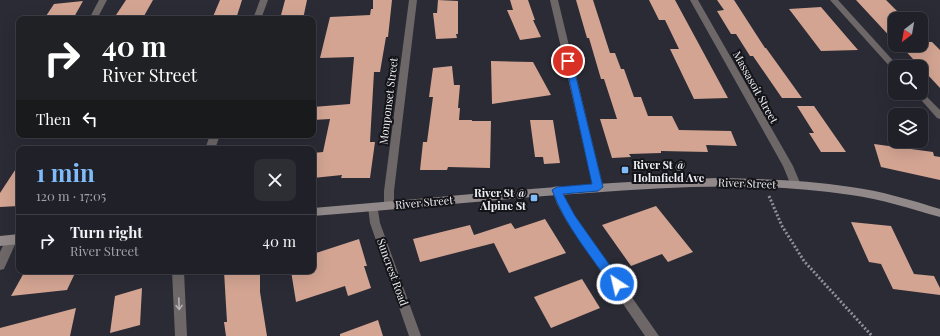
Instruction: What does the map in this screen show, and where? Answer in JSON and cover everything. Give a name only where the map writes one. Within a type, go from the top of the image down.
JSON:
[{"type":"main road","name":"River Street","points":[[316,212],[557,190],[701,182],[796,185],[870,194],[906,202],[940,213]]},
{"type":"street","points":[[95,16],[103,0]]},
{"type":"street","points":[[258,16],[264,0]]},
{"type":"street","name":"Monponset Street","points":[[389,206],[389,190],[413,0]]},
{"type":"street","points":[[554,0],[598,187]]},
{"type":"street","name":"Massasoit Street","points":[[694,0],[788,166],[796,185]]},
{"type":"street","points":[[834,0],[889,60]]},
{"type":"street","points":[[925,100],[940,116]]},
{"type":"street","points":[[557,190],[562,204],[571,219],[653,336]]},
{"type":"street","name":"Suncrest Road","points":[[373,207],[375,223],[415,336]]},
{"type":"street","points":[[0,265],[10,240]]},
{"type":"street","points":[[178,274],[181,336]]},
{"type":"path","points":[[764,183],[782,226],[804,261],[872,336]]},
{"type":"building","points":[[126,0],[153,0],[144,16],[115,16]]},
{"type":"building","points":[[220,0],[242,0],[237,16],[213,16]]},
{"type":"building","points":[[285,0],[307,0],[304,16],[281,16]]},
{"type":"building","points":[[373,0],[392,0],[388,37],[386,37],[380,72],[374,72],[370,142],[375,142],[370,178],[341,178],[342,175],[316,178],[316,153],[323,152],[330,119],[316,120],[316,107],[350,104],[354,57],[320,58],[330,17],[370,15],[371,9],[373,9]]},
{"type":"building","points":[[438,0],[458,1],[457,38],[436,39],[433,13],[437,13]]},
{"type":"building","points":[[510,0],[528,0],[535,20],[533,20],[541,37],[520,40],[507,10],[513,10]]},
{"type":"building","points":[[576,0],[593,0],[610,53],[615,53],[621,69],[624,69],[634,97],[641,97],[648,116],[672,116],[679,130],[731,131],[737,146],[706,145],[708,152],[661,151],[661,153],[629,154],[631,157],[612,158],[600,119],[617,119],[604,79],[601,79]]},
{"type":"building","points":[[649,0],[675,0],[728,98],[694,99],[670,49],[679,49],[665,20],[659,20]]},
{"type":"building","points":[[717,0],[734,0],[765,48],[802,98],[782,98],[753,56],[750,56],[736,34],[731,34],[717,11],[724,10]]},
{"type":"building","points":[[856,0],[886,0],[898,12],[888,12],[888,34]]},
{"type":"building","points":[[83,1],[75,16],[46,16],[54,4]]},
{"type":"building","points":[[821,7],[858,50],[821,51],[789,9]]},
{"type":"building","points":[[928,42],[932,42],[940,50],[940,88],[928,75],[928,60],[914,60],[907,52],[928,52]]},
{"type":"building","points":[[491,61],[533,62],[551,95],[492,104]]},
{"type":"building","points":[[452,66],[454,85],[460,85],[458,108],[460,108],[459,120],[491,121],[490,168],[448,167],[447,170],[420,170],[423,142],[427,142],[433,97],[429,97],[433,68]]},
{"type":"building","points":[[797,106],[814,106],[846,152],[821,152],[809,133],[814,133]]},
{"type":"building","points":[[530,120],[553,120],[560,163],[544,164],[543,157],[535,157]]},
{"type":"building","points":[[874,144],[888,146],[888,148],[904,148],[933,152],[934,156],[940,157],[940,180],[881,167]]},
{"type":"building","points":[[16,169],[16,206],[0,207],[0,193]]},
{"type":"building","points":[[656,206],[693,252],[668,262],[662,254],[631,266],[602,225]]},
{"type":"building","points":[[545,219],[566,253],[509,273],[494,243],[420,262],[413,239],[470,225],[474,235],[511,223],[515,229]]},
{"type":"building","points":[[851,222],[891,226],[914,274],[934,276],[940,288],[940,295],[893,289],[881,264],[869,262]]},
{"type":"building","points":[[359,239],[367,266],[364,266],[371,288],[348,296],[345,286],[296,302],[291,274],[316,274],[316,253]]},
{"type":"building","points":[[23,274],[75,274],[67,290],[11,296]]},
{"type":"building","points":[[224,274],[260,274],[260,292],[267,336],[226,336],[224,322],[227,322]]},
{"type":"building","points":[[582,279],[600,308],[551,328],[534,297]]},
{"type":"building","points":[[142,288],[140,325],[110,333],[115,296]]},
{"type":"building","points":[[76,308],[70,336],[0,336],[0,328]]},
{"type":"building","points":[[378,320],[383,336],[340,336],[340,334]]},
{"type":"place","name":"River St @ Holmfield Ave","points":[[625,170]]},
{"type":"place","name":"River St @ Alpine St","points":[[534,198]]},
{"type":"route","points":[[568,61],[592,167],[598,187],[557,190],[562,204],[571,219],[617,284]]}]
